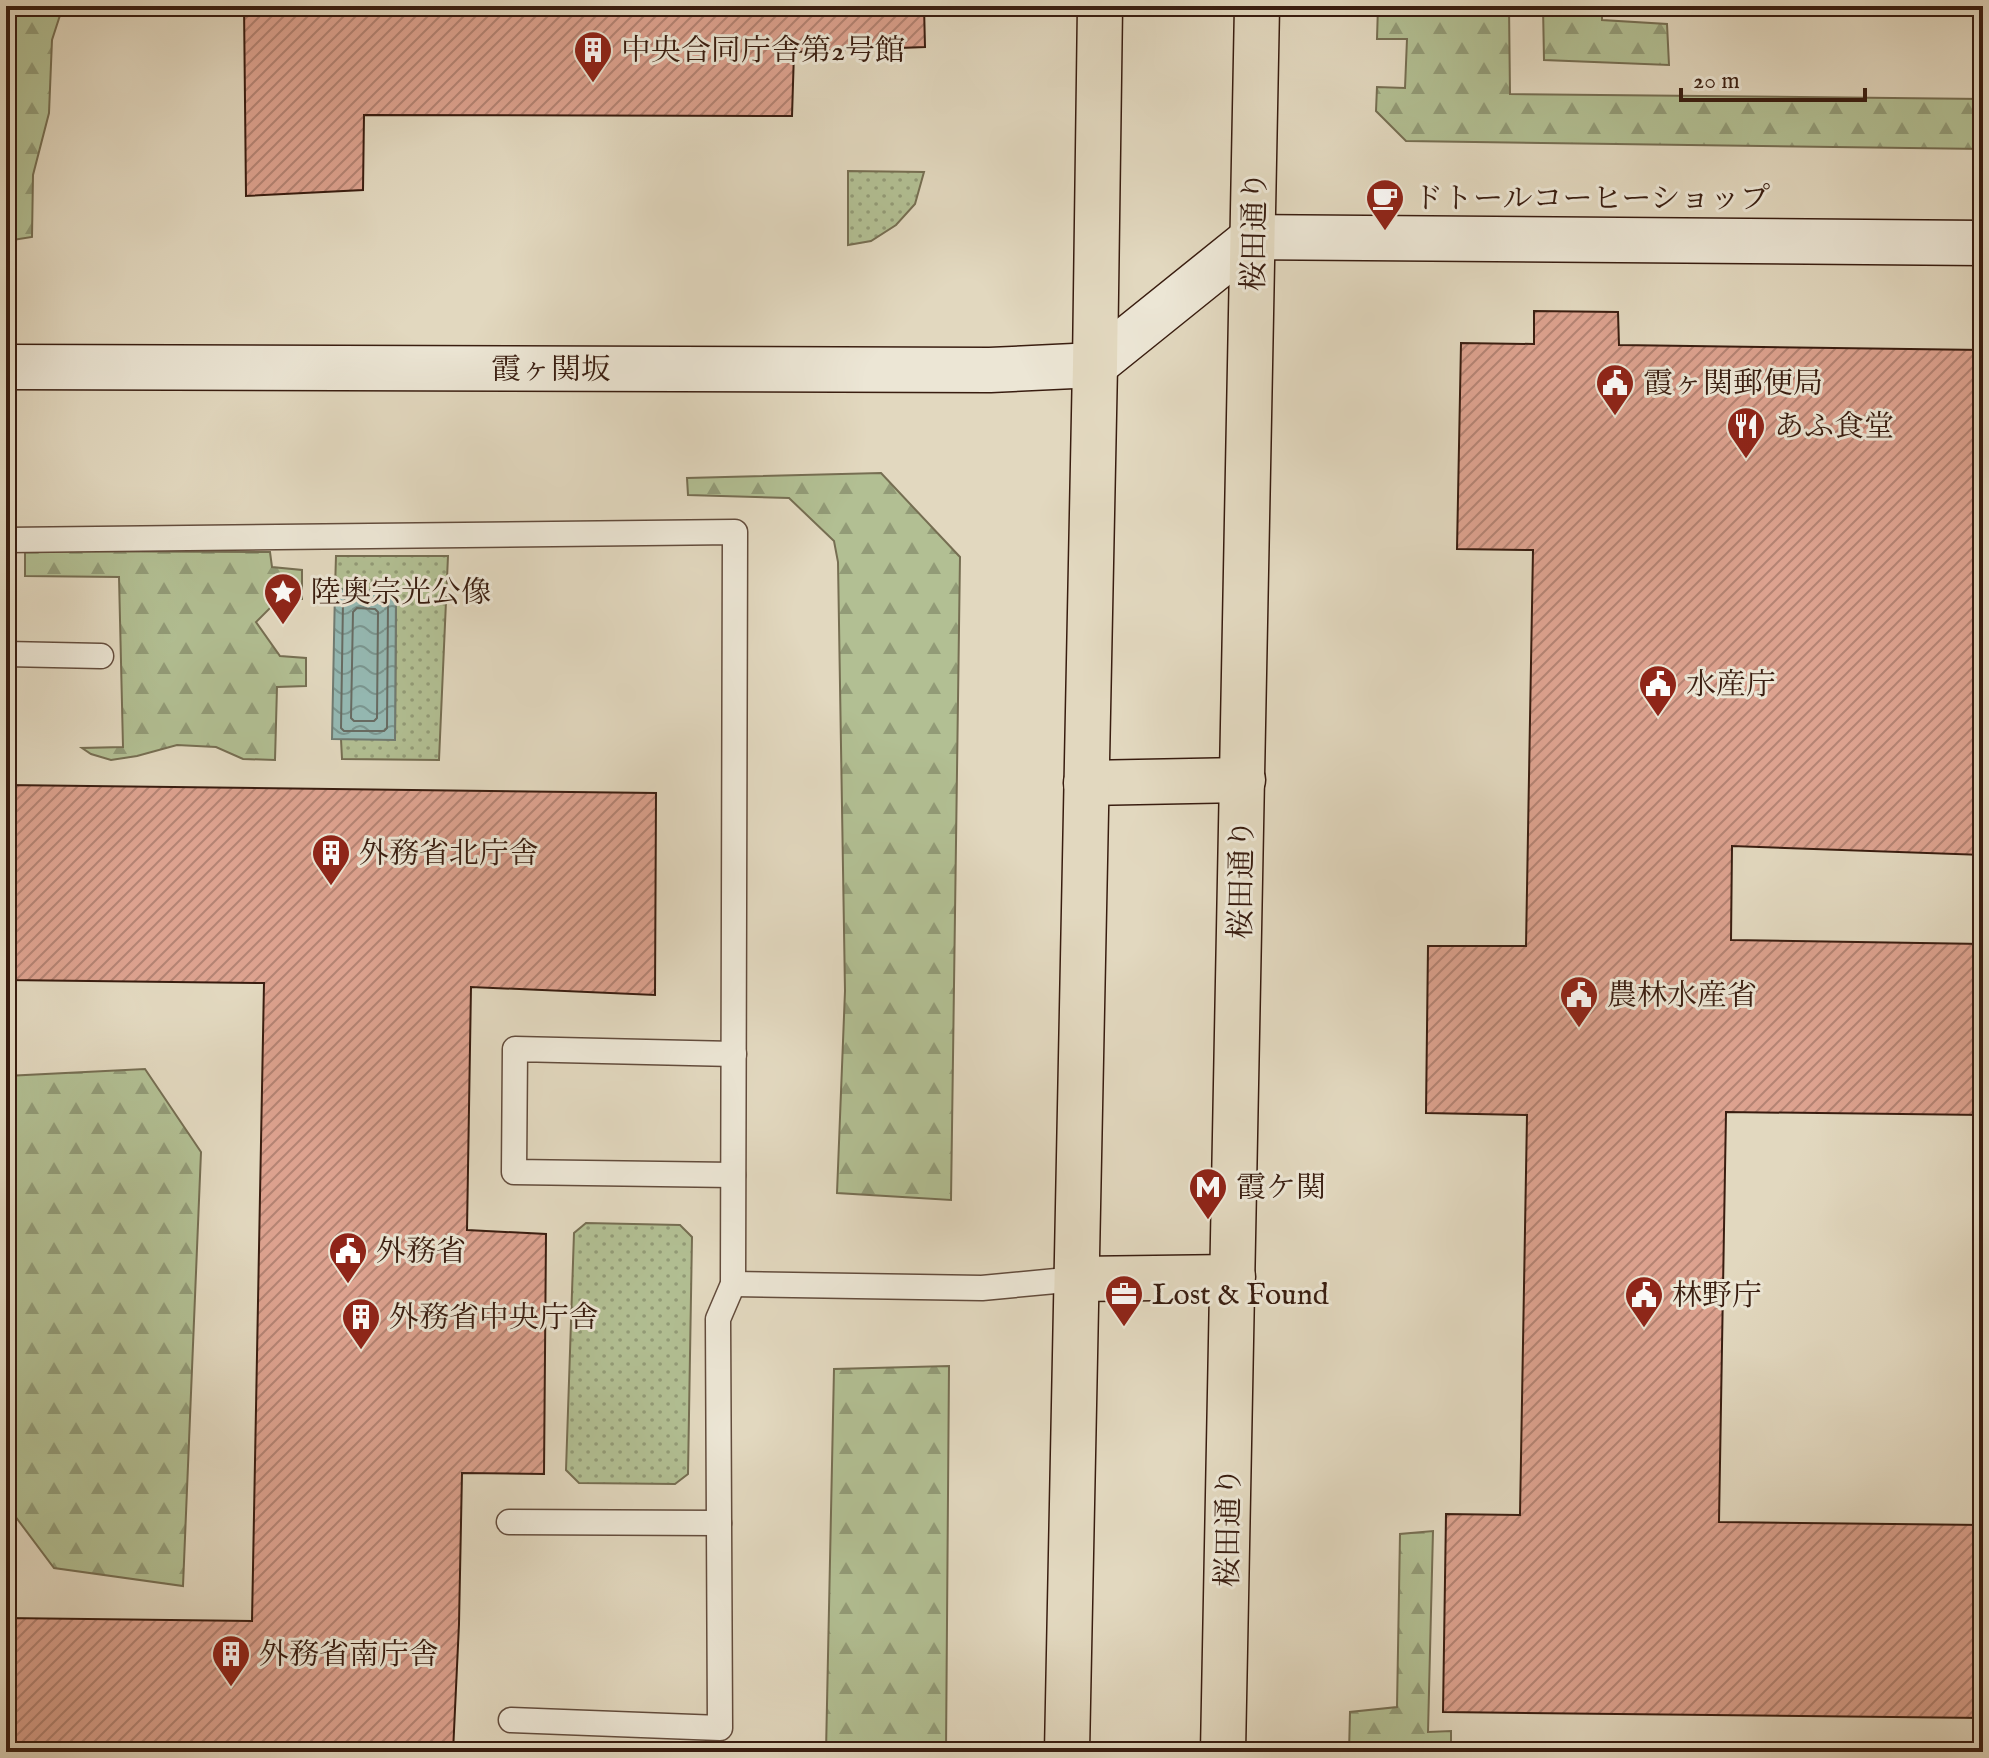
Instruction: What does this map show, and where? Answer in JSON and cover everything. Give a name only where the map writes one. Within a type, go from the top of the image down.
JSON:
[{"type":"highway","points":[[1067,1752],[1100,6]]},
{"type":"highway","name":"桜田通り","points":[[1223,1752],[1257,6]]},
{"type":"highway","points":[[1086,783],[1243,780]]},
{"type":"highway","points":[[1077,1279],[1233,1277]]},
{"type":"main road","points":[[1095,365],[1254,237],[1983,243]]},
{"type":"main road","name":"霞ヶ関坂","points":[[6,367],[990,370],[1095,365]]},
{"type":"lane","points":[[6,540],[735,532],[733,1284],[718,1319],[720,1728],[511,1720]]},
{"type":"lane","points":[[6,654],[101,656]]},
{"type":"lane","points":[[733,1175],[514,1172],[515,1049],[734,1054]]},
{"type":"lane","points":[[733,1284],[982,1288],[1077,1279]]},
{"type":"lane","points":[[509,1522],[719,1523]]},
{"type":"green space","points":[[6,6],[63,6],[52,40],[49,113],[33,175],[32,237],[6,241]]},
{"type":"green space","points":[[1378,6],[1509,6],[1510,94],[1983,99],[1983,149],[1406,141],[1376,111],[1377,87],[1405,88],[1407,39],[1377,39]]},
{"type":"green space","points":[[1543,6],[1602,6],[1602,20],[1667,24],[1669,65],[1544,60]]},
{"type":"green space","points":[[848,171],[924,172],[915,204],[896,225],[871,241],[848,245]]},
{"type":"green space","points":[[881,473],[960,557],[951,1200],[837,1193],[845,991],[838,562],[834,541],[789,498],[688,495],[687,478]]},
{"type":"green space","points":[[25,551],[270,552],[272,567],[302,570],[302,599],[280,598],[256,622],[280,656],[306,658],[306,686],[277,687],[275,760],[243,759],[216,747],[177,745],[111,760],[82,748],[123,747],[119,577],[25,576]]},
{"type":"green space","points":[[336,556],[448,556],[439,760],[342,759],[341,739],[395,739],[396,592],[335,589]]},
{"type":"green space","points":[[145,1069],[201,1152],[183,1586],[54,1568],[6,1504],[6,1076]]},
{"type":"green space","points":[[586,1223],[680,1225],[692,1237],[688,1474],[675,1484],[579,1483],[566,1470],[574,1233]]},
{"type":"green space","points":[[949,1366],[946,1752],[826,1752],[834,1369]]},
{"type":"green space","points":[[1433,1531],[1428,1732],[1451,1731],[1451,1752],[1349,1752],[1350,1712],[1397,1707],[1400,1534]]},
{"type":"water","points":[[335,589],[396,591],[395,740],[332,739]]},
{"type":"building","name":"中央合同庁舎第2号館","points":[[244,6],[924,6],[925,47],[794,52],[792,116],[364,115],[363,190],[246,196]]},
{"type":"building","points":[[1534,311],[1618,312],[1619,345],[1983,350],[1983,855],[1732,846],[1731,940],[1983,944],[1983,1115],[1726,1112],[1719,1522],[1983,1525],[1983,1718],[1443,1712],[1446,1514],[1520,1515],[1527,1115],[1426,1113],[1428,946],[1526,946],[1533,550],[1457,549],[1461,343],[1534,344]]},
{"type":"building","points":[[6,785],[656,793],[655,995],[471,987],[467,1230],[546,1234],[544,1474],[462,1473],[453,1752],[6,1752],[6,1618],[252,1621],[264,983],[6,980]]},
{"type":"place","name":"中央合同庁舎第2号館","points":[[593,84]]},
{"type":"place","name":"ドトールコーヒーショップ","points":[[1385,232]]},
{"type":"place","name":"霞ヶ関郵便局","points":[[1615,417]]},
{"type":"place","name":"あふ食堂","points":[[1746,460]]},
{"type":"place","name":"陸奥宗光公像","points":[[283,626]]},
{"type":"place","name":"水産庁","points":[[1658,718]]},
{"type":"place","name":"外務省北庁舎","points":[[331,887]]},
{"type":"place","name":"農林水産省","points":[[1579,1029]]},
{"type":"place","name":"霞ケ関","points":[[1208,1221]]},
{"type":"place","name":"外務省","points":[[348,1285]]},
{"type":"place","name":"Lost & Found","points":[[1124,1328]]},
{"type":"place","name":"林野庁","points":[[1644,1329]]},
{"type":"place","name":"外務省中央庁舎","points":[[361,1351]]},
{"type":"place","name":"外務省南庁舎","points":[[231,1688]]}]
